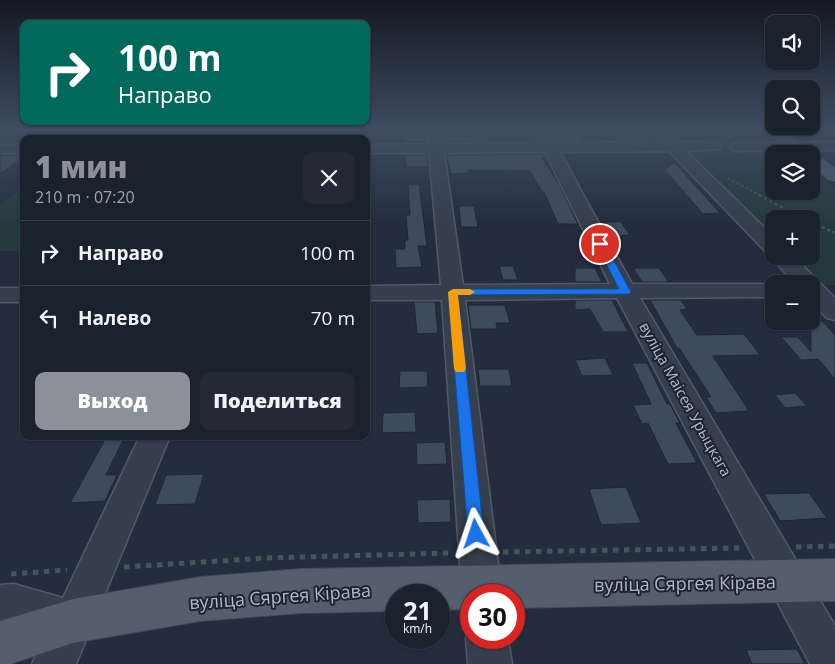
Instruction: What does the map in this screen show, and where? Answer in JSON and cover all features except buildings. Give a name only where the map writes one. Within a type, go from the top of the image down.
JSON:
[{"type":"main road","points":[[820,165],[835,176]]},
{"type":"main road","name":"вуліца Сяргея Кірава","points":[[0,644],[73,621],[200,599],[301,591],[480,578],[779,564],[835,580]]},
{"type":"street","points":[[437,162],[453,292],[480,578]]},
{"type":"street","name":"вуліца Маісея Урыцкага","points":[[558,162],[626,292],[833,664]]},
{"type":"street","points":[[689,162],[765,240]]},
{"type":"street","points":[[791,265],[802,275]]},
{"type":"street","points":[[370,293],[765,290]]},
{"type":"street","points":[[820,293],[835,312]]},
{"type":"street","points":[[0,294],[20,294]]},
{"type":"street","points":[[54,664],[153,440]]},
{"type":"street","points":[[0,604],[14,604],[73,621]]},
{"type":"street","points":[[488,649],[490,664]]},
{"type":"path","points":[[722,175],[787,210]]},
{"type":"path","points":[[820,226],[835,233]]},
{"type":"path","points":[[0,575],[266,558],[480,578],[779,564],[835,546]]},
{"type":"green space","points":[[694,162],[765,162],[765,200],[820,200],[820,177],[835,189],[835,285],[820,285],[820,275],[806,275],[796,265],[820,265],[820,210],[765,210],[765,233]]},
{"type":"green space","points":[[20,189],[20,251],[0,251],[0,204]]},
{"type":"slow traffic","points":[[460,369],[453,292],[470,292]]},
{"type":"route","points":[[476,534],[453,292],[626,292],[600,244]]}]
